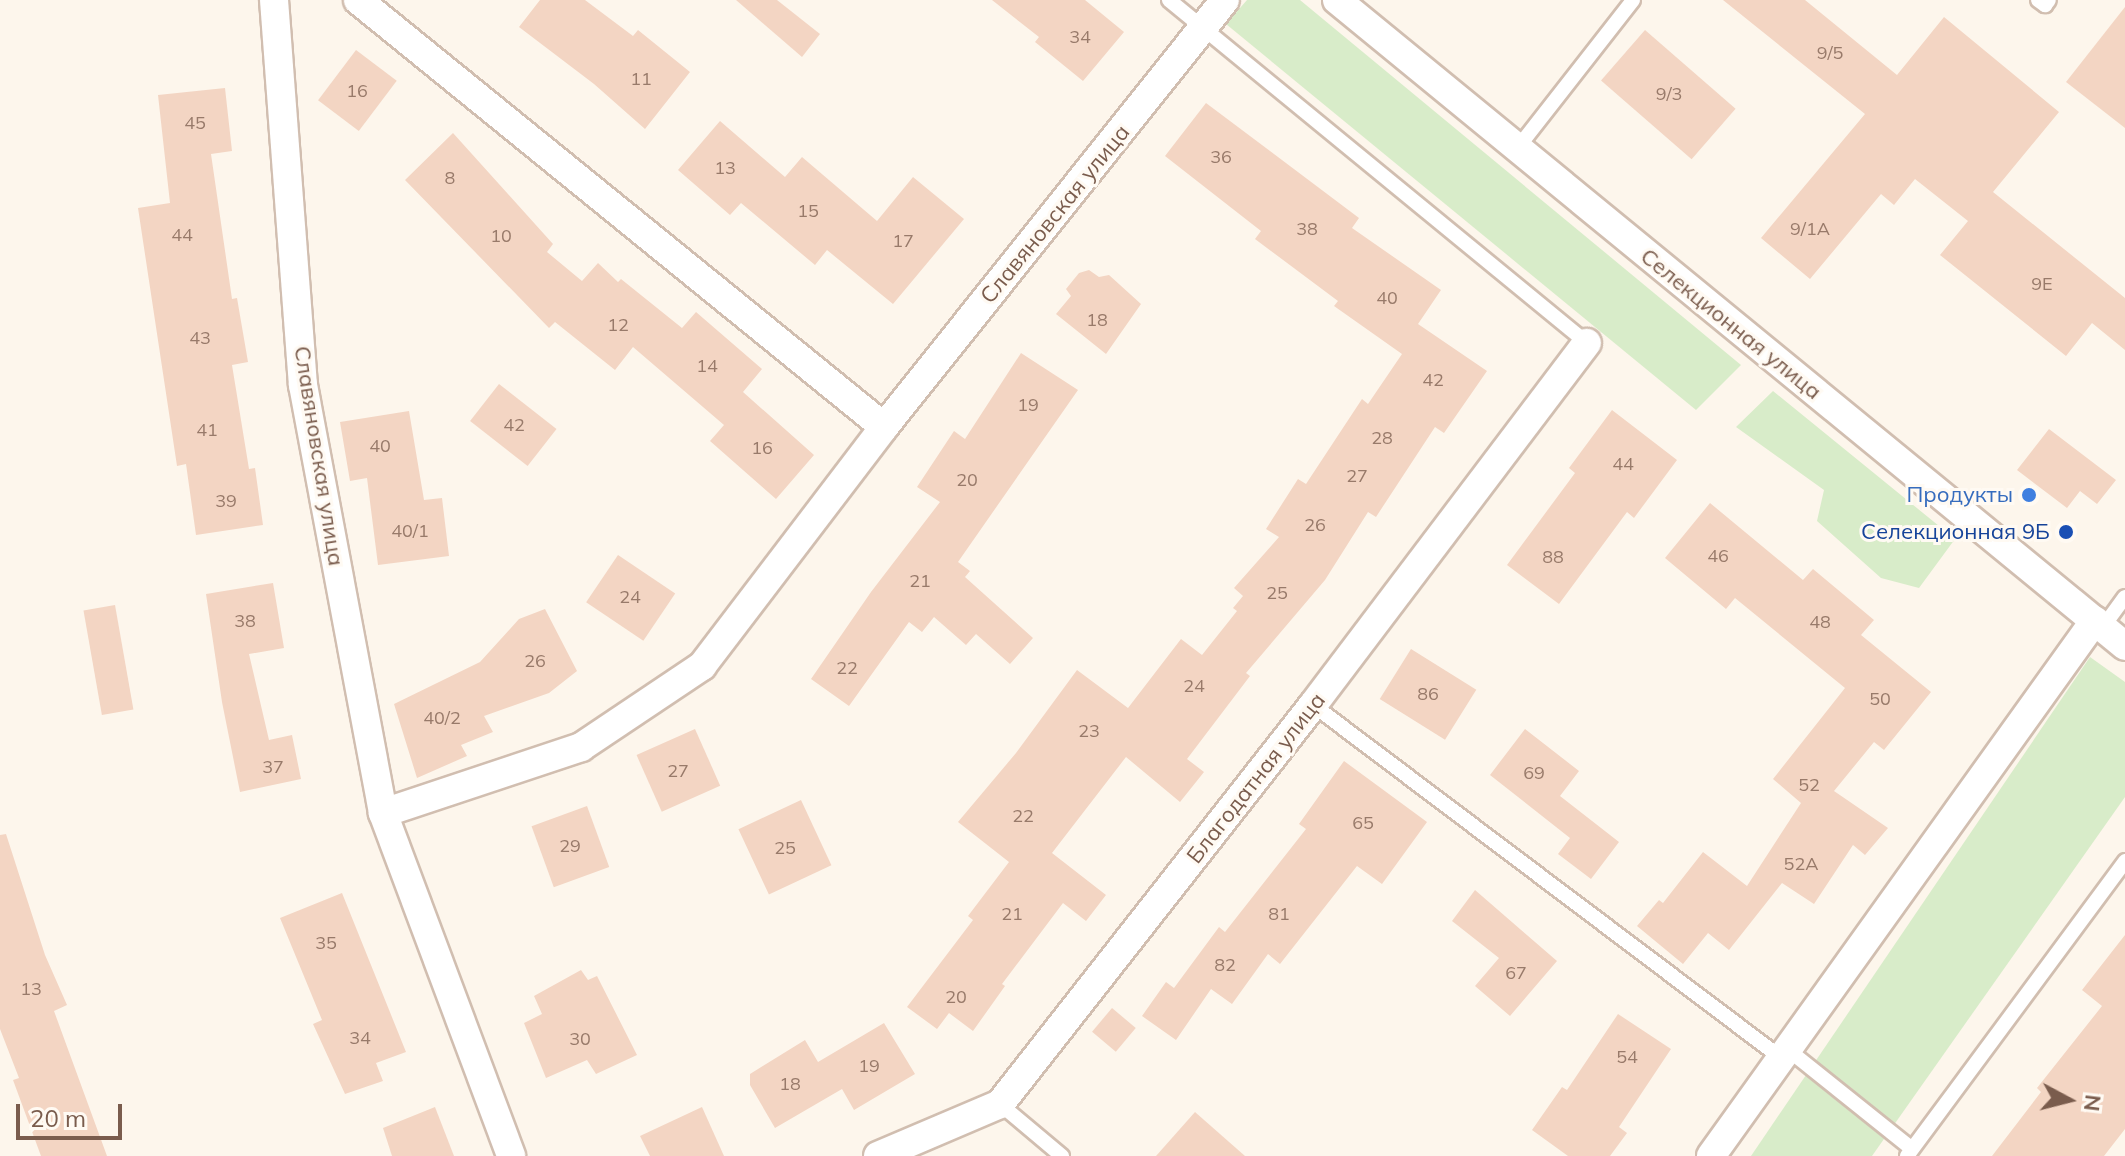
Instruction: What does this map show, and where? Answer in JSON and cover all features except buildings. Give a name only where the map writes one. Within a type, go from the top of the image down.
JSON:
[{"type":"street","name":"Славяновская улица","points":[[274,0],[303,385],[383,813],[511,1156]]},
{"type":"street","points":[[358,0],[884,427]]},
{"type":"street","name":"Славяновская улица","points":[[383,813],[581,747],[702,666],[884,427],[1225,0]]},
{"type":"street","name":"Селекционная улица","points":[[1337,0],[1516,150],[2125,646]]},
{"type":"street","name":"Благодатная улица","points":[[878,1156],[1000,1104],[1313,705],[1587,343]]},
{"type":"street","points":[[1711,1156],[1783,1052],[2099,624]]},
{"type":"lane","points":[[1169,0],[1587,343]]},
{"type":"lane","points":[[1516,150],[1633,0]]},
{"type":"lane","points":[[2038,0],[2045,5],[2049,0]]},
{"type":"lane","points":[[2099,624],[2125,597]]},
{"type":"lane","points":[[1313,705],[1783,1052],[1909,1153],[2125,861]]},
{"type":"lane","points":[[1000,1104],[1062,1156]]},
{"type":"green space","points":[[1247,0],[1300,0],[1741,365],[1696,410],[1226,24]]},
{"type":"green space","points":[[1773,391],[1955,539],[1919,588],[1881,578],[1817,521],[1824,490],[1736,427]]},
{"type":"green space","points":[[2090,657],[2125,682],[2125,797],[1872,1156],[1751,1156]]},
{"type":"place","name":"Продукты","points":[[2029,495]]},
{"type":"place","name":"Селекционная 9Б","points":[[2066,532]]}]
